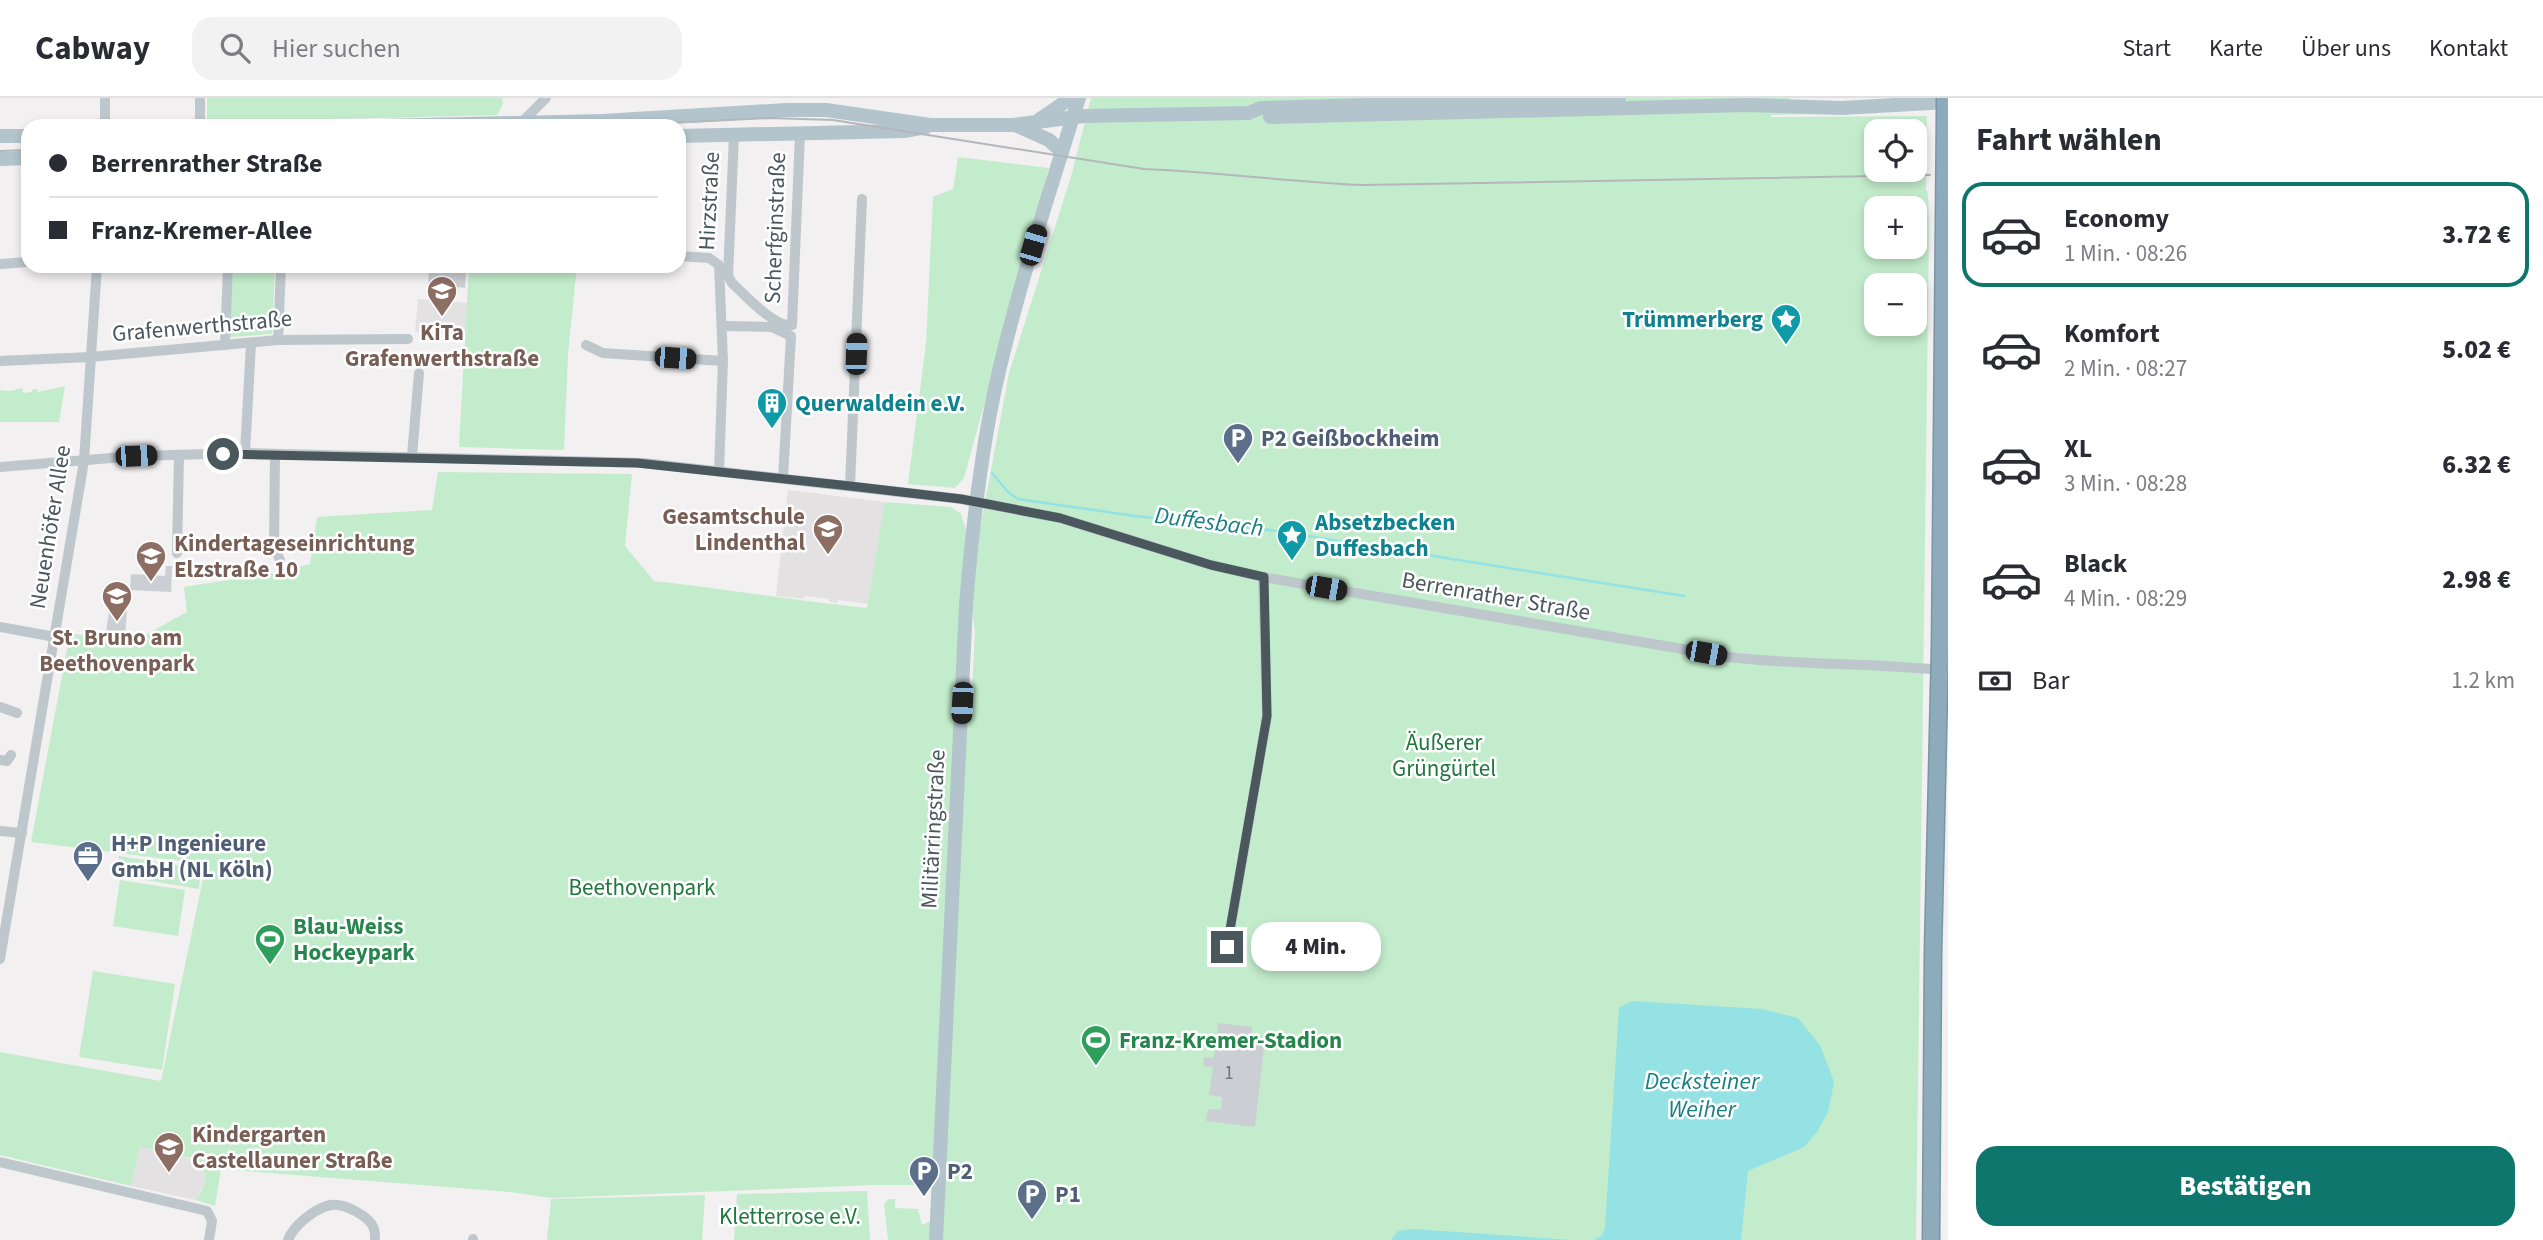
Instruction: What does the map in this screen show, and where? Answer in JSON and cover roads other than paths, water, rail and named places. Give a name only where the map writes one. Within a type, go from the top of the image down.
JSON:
[{"type":"highway","points":[[1931,1240],[1946,105]]},
{"type":"main road","points":[[1032,123],[1071,98]]},
{"type":"main road","name":"Militärringstraße","points":[[936,1240],[966,605],[976,502],[993,398],[1006,342],[1038,225],[1079,98]]},
{"type":"main road","points":[[1087,98],[1105,116]]},
{"type":"main road","points":[[631,119],[825,110],[930,125],[1013,125],[1074,117],[1249,113],[1260,108],[1299,106],[1619,98]]},
{"type":"main road","points":[[1249,113],[1260,118],[1791,106],[1812,101],[1946,105]]},
{"type":"main road","points":[[774,135],[794,124],[794,118],[787,110]]},
{"type":"main road","points":[[686,136],[904,131],[930,125]]},
{"type":"main road","points":[[1013,125],[1049,140],[1062,152]]},
{"type":"main road","points":[[0,136],[21,135]]},
{"type":"main road","points":[[0,159],[21,159]]},
{"type":"street","points":[[105,98],[105,119]]},
{"type":"street","points":[[200,98],[200,119]]},
{"type":"street","points":[[525,119],[547,98]]},
{"type":"street","points":[[545,119],[547,98]]},
{"type":"street","name":"Scherfginstraße","points":[[783,478],[800,134]]},
{"type":"street","name":"Hirzstraße","points":[[734,135],[727,269],[732,283],[775,321],[791,331]]},
{"type":"street","points":[[850,486],[862,198]]},
{"type":"street","name":"Hirzstraße","points":[[686,257],[717,261],[723,326],[719,471]]},
{"type":"street","points":[[0,264],[21,262]]},
{"type":"street","name":"Neuenhöfer Allee","points":[[0,959],[84,461],[97,273]]},
{"type":"street","points":[[225,345],[228,273]]},
{"type":"street","points":[[278,340],[281,273]]},
{"type":"street","points":[[723,326],[772,327],[791,331]]},
{"type":"street","name":"Grafenwerthstraße","points":[[0,361],[225,345],[250,348],[278,340],[408,339]]},
{"type":"street","points":[[586,345],[603,353],[723,361]]},
{"type":"street","points":[[245,453],[250,348]]},
{"type":"street","points":[[412,456],[419,373]]},
{"type":"street","name":"Berrenrather Straße","points":[[0,467],[245,453],[637,463],[719,471],[976,502],[1060,518],[1211,565],[1264,577],[1742,658],[1948,671]]},
{"type":"street","points":[[275,454],[274,547],[280,560]]},
{"type":"street","points":[[177,553],[179,455]]},
{"type":"street","points":[[1227,947],[1267,716],[1264,577]]},
{"type":"street","points":[[0,627],[55,637]]},
{"type":"street","points":[[0,707],[18,713]]},
{"type":"street","points":[[0,831],[22,833]]},
{"type":"street","points":[[0,1162],[207,1210],[212,1222],[209,1240]]},
{"type":"street","points":[[288,1240],[294,1229],[310,1215],[336,1205],[367,1219],[374,1228],[375,1240]]},
{"type":"water","name":"Decksteiner Weiher","points":[[1632,1001],[1762,1009],[1798,1018],[1820,1045],[1834,1082],[1828,1112],[1817,1132],[1804,1147],[1748,1171],[1741,1240],[1594,1240],[1602,1235],[1605,1228],[1619,1008]]},
{"type":"water","points":[[1412,1229],[1572,1240],[1391,1240],[1398,1231]]},
{"type":"waterway","name":"Duffesbach","points":[[992,473],[1008,492],[1018,499],[1135,516],[1257,528],[1684,596]]},
{"type":"tram line","points":[[686,122],[770,118],[833,120],[1144,169],[1363,185],[1930,175]]},
{"type":"tram line","points":[[0,151],[21,150]]},
{"type":"place","name":"KiTa Grafenwerthstraße","points":[[442,318]]},
{"type":"place","name":"Trümmerberg","points":[[1786,346]]},
{"type":"place","name":"Querwaldein e.V.","points":[[772,430]]},
{"type":"place","name":"P2 Geißbockheim","points":[[1238,465]]},
{"type":"place","name":"Gesamtschule Lindenthal","points":[[828,556]]},
{"type":"place","name":"Absetzbecken Duffesbach","points":[[1292,562]]},
{"type":"place","name":"Kindertageseinrichtung Elzstraße 10","points":[[151,583]]},
{"type":"place","name":"St. Bruno am Beethovenpark","points":[[117,623]]},
{"type":"place","name":"H+P Ingenieure GmbH (NL Köln)","points":[[88,883]]},
{"type":"place","name":"Blau-Weiss Hockeypark","points":[[270,966]]},
{"type":"place","name":"Franz-Kremer-Stadion","points":[[1096,1067]]},
{"type":"place","name":"Kindergarten Castellauner Straße","points":[[169,1174]]},
{"type":"place","name":"P2","points":[[924,1198]]},
{"type":"place","name":"P1","points":[[1032,1221]]},
{"type":"park label","name":"Äußerer Grüngürtel","points":[[1444,755]]},
{"type":"park label","name":"Beethovenpark","points":[[642,887]]},
{"type":"park label","name":"Kletterrose e.V.","points":[[790,1216]]}]
